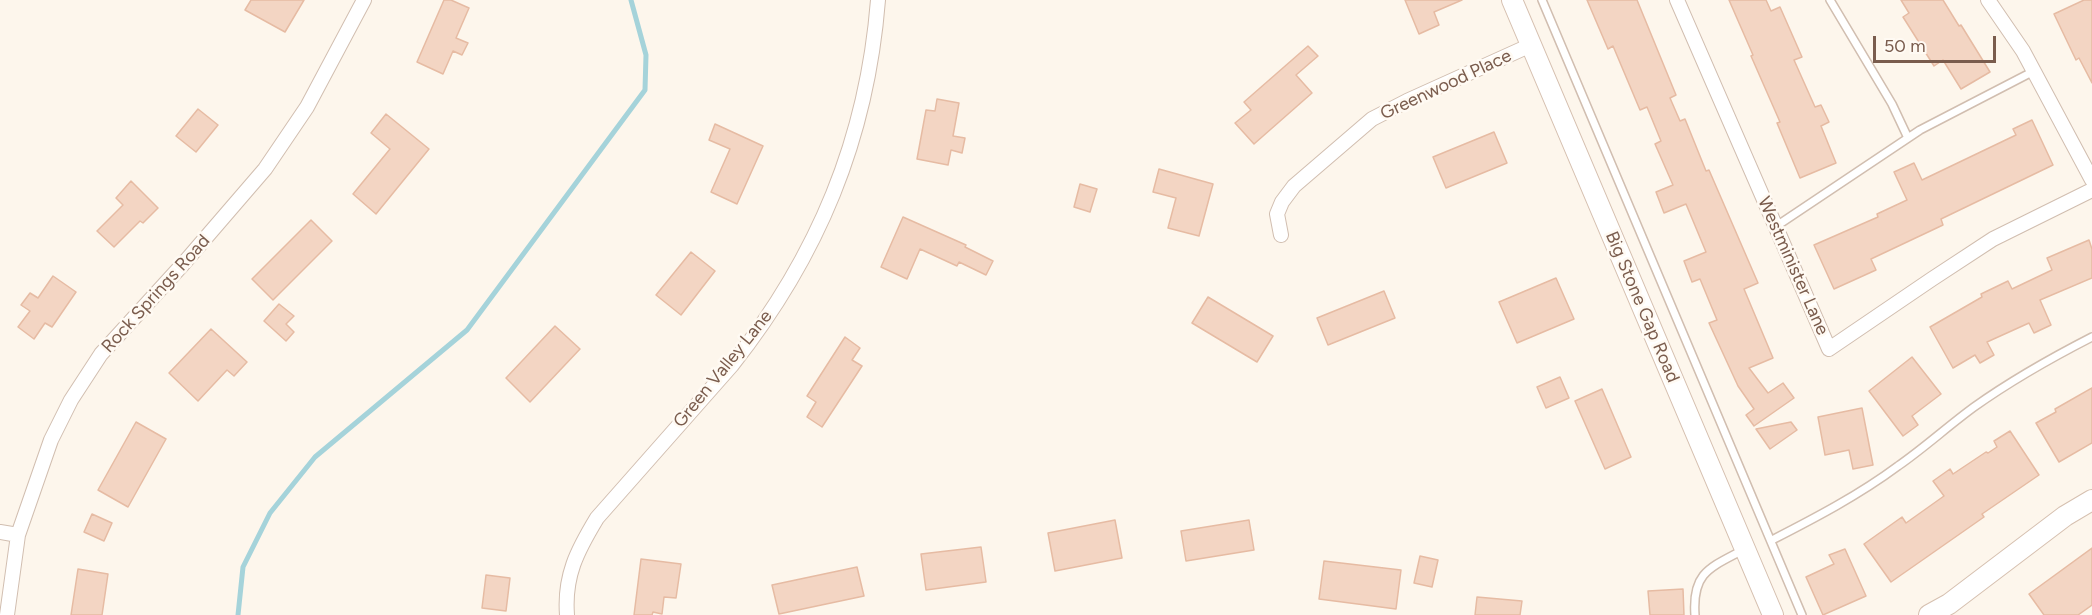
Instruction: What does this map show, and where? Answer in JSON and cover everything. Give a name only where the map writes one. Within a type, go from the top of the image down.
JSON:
[{"type":"street","name":"Rock Springs Road","points":[[7,615],[18,536],[34,485],[51,440],[84,378],[101,354],[265,169],[307,107],[364,0]]},
{"type":"street","name":"Green Valley Lane","points":[[567,615],[569,574],[580,546],[597,518],[752,339],[793,278],[821,224],[854,136],[868,81],[878,0]]},
{"type":"street","name":"Big Stone Gap Road","points":[[1512,0],[1773,615]]},
{"type":"street","name":"Westminister Lane","points":[[1677,0],[1829,349],[1993,239],[2092,190]]},
{"type":"street","points":[[1988,0],[2023,51],[2092,180]]},
{"type":"street","name":"Greenwood Place","points":[[1281,235],[1277,214],[1282,202],[1294,186],[1372,119],[1531,45]]},
{"type":"street","points":[[1929,615],[1949,604],[2065,516],[2092,500]]},
{"type":"street","points":[[0,532],[18,536]]},
{"type":"lane","points":[[1542,0],[1802,615]]},
{"type":"lane","points":[[1830,0],[1892,104],[1908,138]]},
{"type":"lane","points":[[1775,226],[1908,138],[2034,71]]},
{"type":"lane","points":[[1772,540],[1858,493],[1899,466],[1973,408],[2022,374],[2092,337]]},
{"type":"lane","points":[[1695,615],[1694,596],[1699,582],[1714,565],[1745,549]]},
{"type":"building","points":[[251,0],[304,0],[285,32],[245,10]]},
{"type":"building","points":[[444,0],[451,0],[469,8],[456,38],[468,43],[462,55],[453,51],[443,74],[417,62]]},
{"type":"building","points":[[1405,0],[1462,0],[1434,12],[1439,25],[1419,34]]},
{"type":"building","points":[[1587,0],[1637,0],[1676,95],[1670,98],[1680,121],[1685,119],[1706,171],[1709,170],[1758,283],[1744,289],[1773,358],[1749,368],[1768,393],[1783,383],[1794,398],[1754,426],[1746,415],[1754,409],[1738,386],[1709,323],[1717,320],[1700,279],[1692,282],[1684,261],[1706,252],[1686,204],[1664,213],[1656,192],[1673,185],[1655,144],[1661,141],[1647,107],[1640,110],[1613,46],[1608,49]]},
{"type":"building","points":[[1729,0],[1766,0],[1771,11],[1780,7],[1802,57],[1794,60],[1815,107],[1821,105],[1829,122],[1821,126],[1836,163],[1800,178],[1777,123],[1780,122]]},
{"type":"building","points":[[1901,0],[1943,0],[1990,72],[1961,89],[1943,60],[1934,66],[1903,17],[1909,13]]},
{"type":"building","points":[[2084,0],[2092,0],[2092,83],[2079,58],[2076,60],[2054,14]]},
{"type":"building","points":[[1308,46],[1318,56],[1296,75],[1312,93],[1254,144],[1235,123],[1251,110],[1244,102]]},
{"type":"building","points":[[937,99],[959,103],[953,136],[965,138],[962,153],[951,150],[948,165],[917,159],[926,110],[935,111]]},
{"type":"building","points":[[198,109],[218,125],[196,152],[176,136]]},
{"type":"building","points":[[386,114],[429,149],[376,214],[353,194],[390,149],[371,133]]},
{"type":"building","points":[[2032,120],[2053,165],[1941,219],[1943,225],[1871,259],[1876,270],[1834,289],[1814,245],[1878,217],[1877,214],[1907,200],[1894,172],[1914,163],[1922,180],[2016,135],[2013,129]]},
{"type":"building","points":[[715,124],[763,146],[737,204],[711,192],[730,149],[709,140]]},
{"type":"building","points":[[1494,132],[1507,163],[1446,188],[1433,157]]},
{"type":"building","points":[[1159,169],[1213,184],[1199,236],[1168,228],[1176,198],[1153,192]]},
{"type":"building","points":[[131,181],[158,208],[143,223],[140,221],[114,247],[97,231],[123,205],[116,198]]},
{"type":"building","points":[[1080,184],[1097,189],[1090,212],[1074,207]]},
{"type":"building","points":[[903,217],[966,245],[965,247],[993,261],[986,275],[959,262],[957,266],[920,249],[907,279],[881,267]]},
{"type":"building","points":[[311,220],[332,241],[273,300],[252,279]]},
{"type":"building","points":[[2089,240],[2092,249],[2092,278],[2040,300],[2051,325],[2034,333],[2029,323],[1987,342],[1994,355],[1980,363],[1975,355],[1953,368],[1930,327],[1982,297],[1981,294],[2008,281],[2012,289],[2052,270],[2047,258]]},
{"type":"building","points":[[691,252],[715,271],[681,315],[656,295]]},
{"type":"building","points":[[53,276],[76,292],[52,327],[45,323],[34,339],[18,327],[30,311],[21,305],[30,293],[38,298]]},
{"type":"building","points":[[1556,278],[1574,319],[1517,343],[1499,302]]},
{"type":"building","points":[[1384,291],[1395,318],[1328,345],[1317,318]]},
{"type":"building","points":[[1208,297],[1273,336],[1257,362],[1192,323]]},
{"type":"building","points":[[279,304],[294,316],[286,324],[294,332],[286,341],[264,321]]},
{"type":"building","points":[[555,326],[580,349],[530,402],[506,378]]},
{"type":"building","points":[[211,329],[247,362],[234,376],[227,370],[198,401],[169,373]]},
{"type":"building","points":[[845,337],[860,348],[852,360],[862,366],[822,427],[807,417],[816,402],[807,396]]},
{"type":"building","points":[[1912,357],[1941,394],[1912,416],[1918,425],[1903,436],[1869,391]]},
{"type":"building","points":[[1560,377],[1569,398],[1546,408],[1537,387]]},
{"type":"building","points":[[2092,388],[2092,443],[2059,462],[2036,423],[2056,412],[2055,409]]},
{"type":"building","points":[[1602,389],[1631,457],[1605,469],[1575,401]]},
{"type":"building","points":[[1862,408],[1873,465],[1853,469],[1849,450],[1825,455],[1818,417]]},
{"type":"building","points":[[136,422],[166,439],[128,507],[98,490]]},
{"type":"building","points":[[1791,422],[1797,430],[1770,449],[1756,429]]},
{"type":"building","points":[[2010,431],[2039,475],[1982,514],[1984,517],[1891,582],[1864,544],[1902,517],[1906,523],[1944,496],[1933,481],[1950,469],[1953,474],[1986,452],[1988,453],[1997,447],[1994,441]]},
{"type":"building","points":[[92,514],[112,523],[104,541],[84,532]]},
{"type":"building","points":[[1115,520],[1122,558],[1055,571],[1048,533]]},
{"type":"building","points":[[1249,520],[1254,550],[1186,561],[1181,531]]},
{"type":"building","points":[[981,547],[986,582],[926,590],[921,554]]},
{"type":"building","points":[[2092,548],[2092,605],[2078,615],[2044,615],[2029,594]]},
{"type":"building","points":[[1845,549],[1866,596],[1823,615],[1806,577],[1834,564],[1829,555]]},
{"type":"building","points":[[1420,556],[1438,560],[1432,587],[1414,583]]},
{"type":"building","points":[[641,559],[681,564],[676,598],[664,597],[662,614],[653,612],[652,615],[634,615]]},
{"type":"building","points":[[1324,561],[1401,570],[1396,609],[1319,599]]},
{"type":"building","points":[[857,567],[864,596],[779,614],[772,585]]},
{"type":"building","points":[[78,569],[108,574],[102,615],[71,615]]},
{"type":"building","points":[[486,575],[510,578],[506,611],[482,608]]},
{"type":"building","points":[[1683,589],[1684,615],[1650,615],[1648,591]]},
{"type":"building","points":[[1477,597],[1522,601],[1520,615],[1475,615]]},
{"type":"waterway","points":[[238,615],[243,567],[270,513],[315,457],[467,330],[645,90],[646,55],[631,0]]}]
